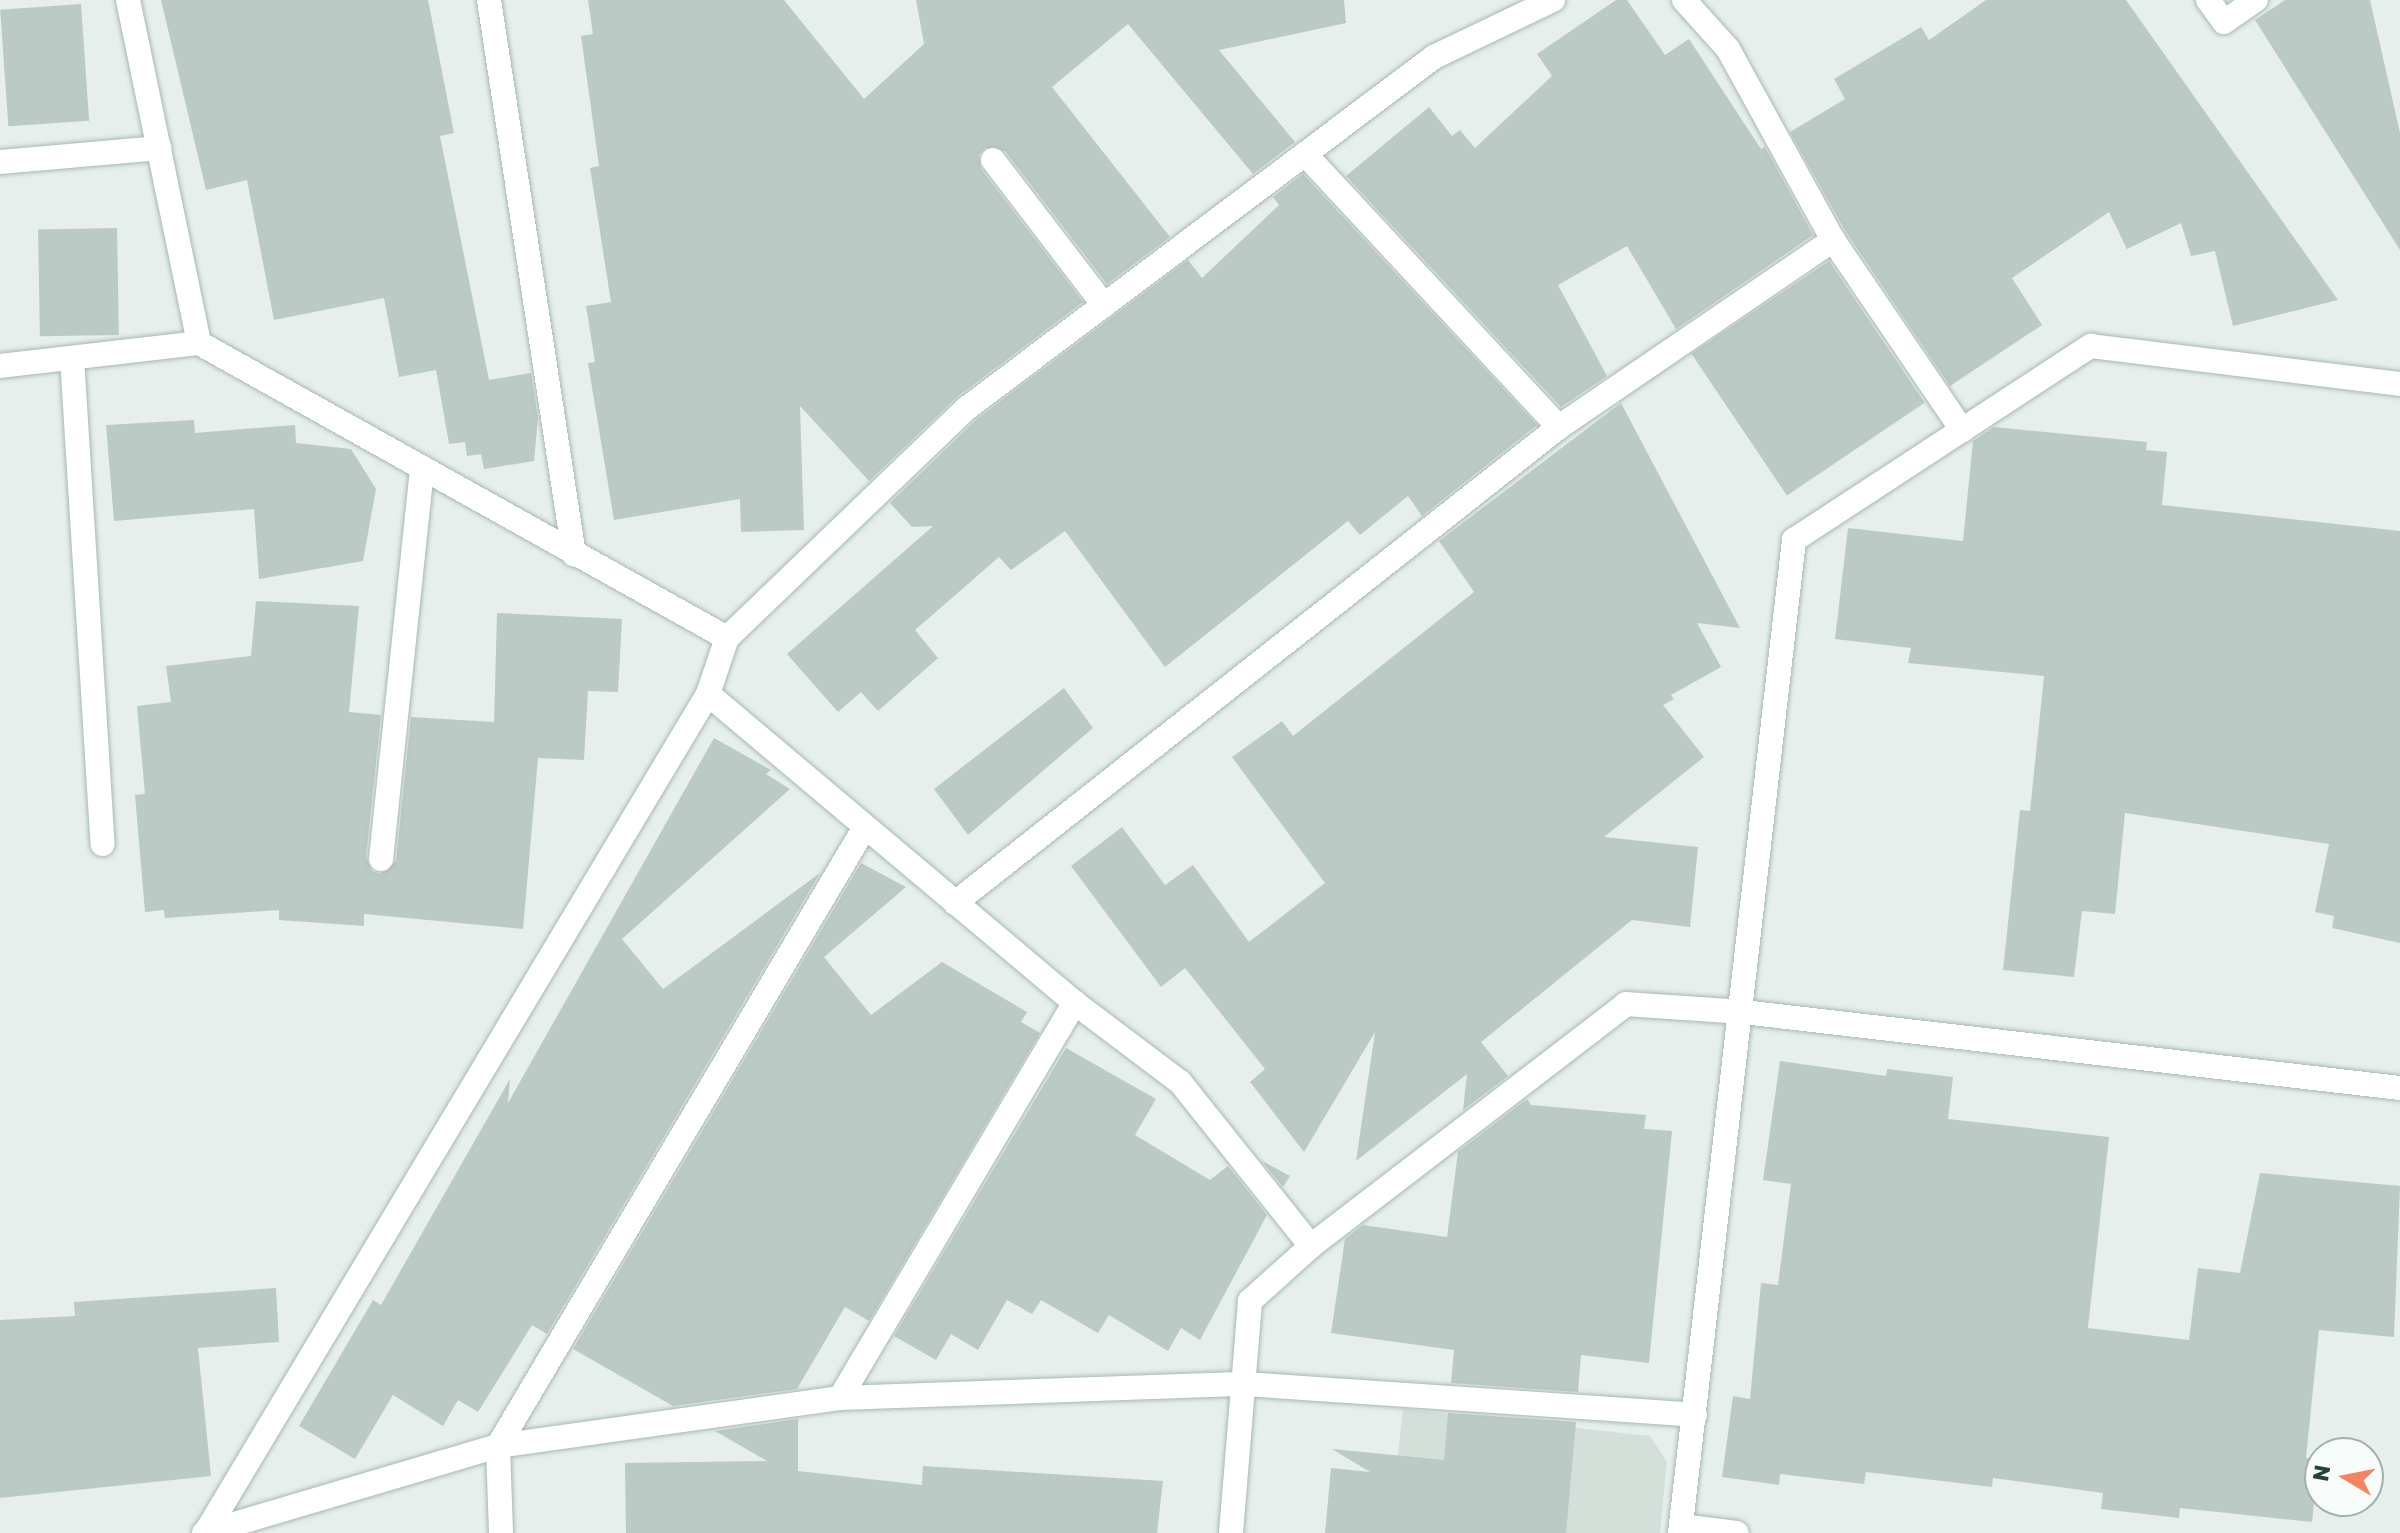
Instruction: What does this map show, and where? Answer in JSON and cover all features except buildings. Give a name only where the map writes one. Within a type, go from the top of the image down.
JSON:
[{"type":"street","points":[[128,0],[199,343]]},
{"type":"street","points":[[489,0],[574,555]]},
{"type":"street","points":[[205,1533],[708,694],[727,638],[967,408],[1434,57],[1553,0]]},
{"type":"street","points":[[1684,0],[1728,49],[1833,240],[1962,430]]},
{"type":"street","points":[[2208,0],[2224,22],[2256,0]]},
{"type":"street","points":[[0,162],[159,148]]},
{"type":"street","points":[[1305,154],[1559,427]]},
{"type":"street","points":[[993,160],[1104,305]]},
{"type":"street","points":[[955,903],[1559,427],[1833,240]]},
{"type":"street","points":[[0,366],[199,343],[727,638]]},
{"type":"street","points":[[1737,1533],[1680,1530],[1743,1012],[1794,540],[2091,346],[2400,384]]},
{"type":"street","points":[[72,358],[103,844]]},
{"type":"street","points":[[381,859],[422,469]]},
{"type":"street","points":[[708,694],[1075,1003],[1180,1082],[1311,1246]]},
{"type":"street","points":[[501,1533],[498,1446],[865,827]]},
{"type":"street","points":[[840,1398],[1075,1003]]},
{"type":"street","points":[[1231,1533],[1250,1301],[1311,1246],[1626,1004],[1743,1012],[2400,1088]]},
{"type":"street","points":[[205,1533],[279,1522],[498,1446],[840,1398],[1245,1384],[1695,1415]]},
{"type":"shaded area","points":[[1403,1409],[1650,1436],[1667,1462],[1660,1533],[1389,1533]]}]
